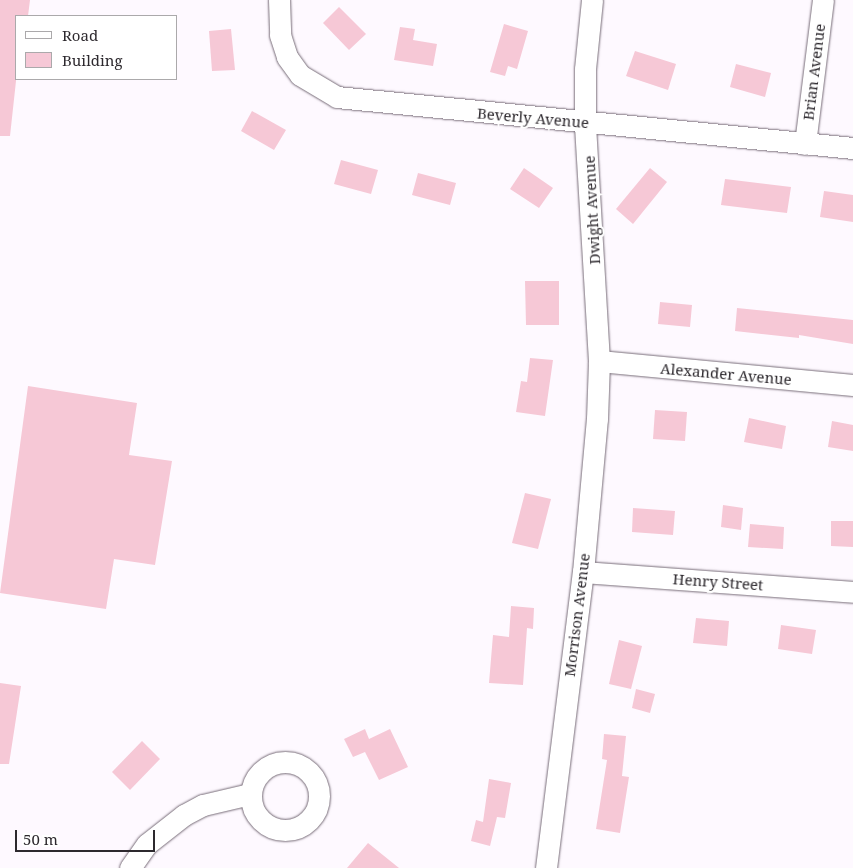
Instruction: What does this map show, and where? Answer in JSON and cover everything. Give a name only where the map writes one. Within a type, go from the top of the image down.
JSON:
[{"type":"street","name":"Beverly Avenue","points":[[279,0],[280,36],[287,57],[300,75],[337,97],[853,148]]},
{"type":"street","name":"Dwight Avenue","points":[[592,0],[585,69],[585,123],[599,361]]},
{"type":"street","name":"Brian Avenue","points":[[804,144],[823,0]]},
{"type":"street","name":"Alexander Avenue","points":[[599,361],[853,386]]},
{"type":"street","name":"Morrison Avenue","points":[[546,868],[582,572],[599,361]]},
{"type":"street","name":"Henry Street","points":[[582,572],[853,592]]},
{"type":"street","points":[[130,868],[147,844],[184,815],[203,805],[250,794]]},
{"type":"building","points":[[0,0],[30,0],[28,15],[15,15],[16,81],[10,136],[0,136]]},
{"type":"building","points":[[339,7],[366,34],[349,50],[323,23]]},
{"type":"building","points":[[504,24],[528,31],[517,69],[508,66],[505,76],[490,72]]},
{"type":"building","points":[[400,27],[415,29],[413,40],[437,44],[433,66],[394,60]]},
{"type":"building","points":[[231,29],[235,70],[212,71],[209,31]]},
{"type":"building","points":[[635,51],[676,64],[668,90],[626,76]]},
{"type":"building","points":[[736,64],[771,73],[765,97],[730,87]]},
{"type":"building","points":[[252,111],[286,130],[274,150],[241,131]]},
{"type":"building","points":[[341,160],[378,170],[371,194],[334,184]]},
{"type":"building","points":[[524,168],[553,188],[539,208],[510,189]]},
{"type":"building","points":[[650,168],[667,182],[633,224],[616,209]]},
{"type":"building","points":[[418,173],[456,183],[450,205],[412,195]]},
{"type":"building","points":[[725,179],[791,187],[787,213],[721,205]]},
{"type":"building","points":[[824,191],[853,195],[853,222],[820,217]]},
{"type":"building","points":[[525,281],[559,281],[559,325],[526,325]]},
{"type":"building","points":[[660,302],[692,305],[690,327],[658,324]]},
{"type":"building","points":[[737,308],[853,320],[853,344],[799,335],[799,338],[735,331]]},
{"type":"building","points":[[530,358],[553,360],[545,416],[516,412],[521,381],[527,382]]},
{"type":"building","points":[[28,386],[137,403],[129,455],[172,461],[155,565],[114,559],[106,609],[0,593]]},
{"type":"building","points":[[655,410],[687,412],[685,441],[653,439]]},
{"type":"building","points":[[749,418],[786,426],[782,449],[744,442]]},
{"type":"building","points":[[832,421],[853,425],[853,451],[828,447]]},
{"type":"building","points":[[525,493],[551,499],[538,549],[512,543]]},
{"type":"building","points":[[723,505],[743,508],[741,530],[721,527]]},
{"type":"building","points":[[633,508],[675,511],[673,535],[632,532]]},
{"type":"building","points":[[831,521],[853,521],[853,547],[831,546]]},
{"type":"building","points":[[750,524],[784,527],[783,549],[748,547]]},
{"type":"building","points":[[511,606],[534,608],[533,629],[527,628],[523,685],[489,683],[493,635],[509,637]]},
{"type":"building","points":[[696,618],[729,621],[727,646],[693,643]]},
{"type":"building","points":[[781,625],[816,630],[812,654],[778,649]]},
{"type":"building","points":[[619,640],[642,646],[631,689],[609,684]]},
{"type":"building","points":[[0,683],[21,686],[9,764],[0,764]]},
{"type":"building","points":[[636,689],[655,694],[650,713],[632,708]]},
{"type":"building","points":[[365,729],[369,739],[390,729],[408,767],[379,780],[365,752],[353,757],[344,739]]},
{"type":"building","points":[[604,734],[626,736],[622,776],[629,777],[620,833],[596,829],[607,760],[602,759]]},
{"type":"building","points":[[142,741],[160,759],[130,790],[112,772]]},
{"type":"building","points":[[489,779],[511,783],[505,818],[497,817],[490,846],[471,841],[476,820],[483,822]]},
{"type":"building","points":[[368,843],[399,868],[347,868]]}]
